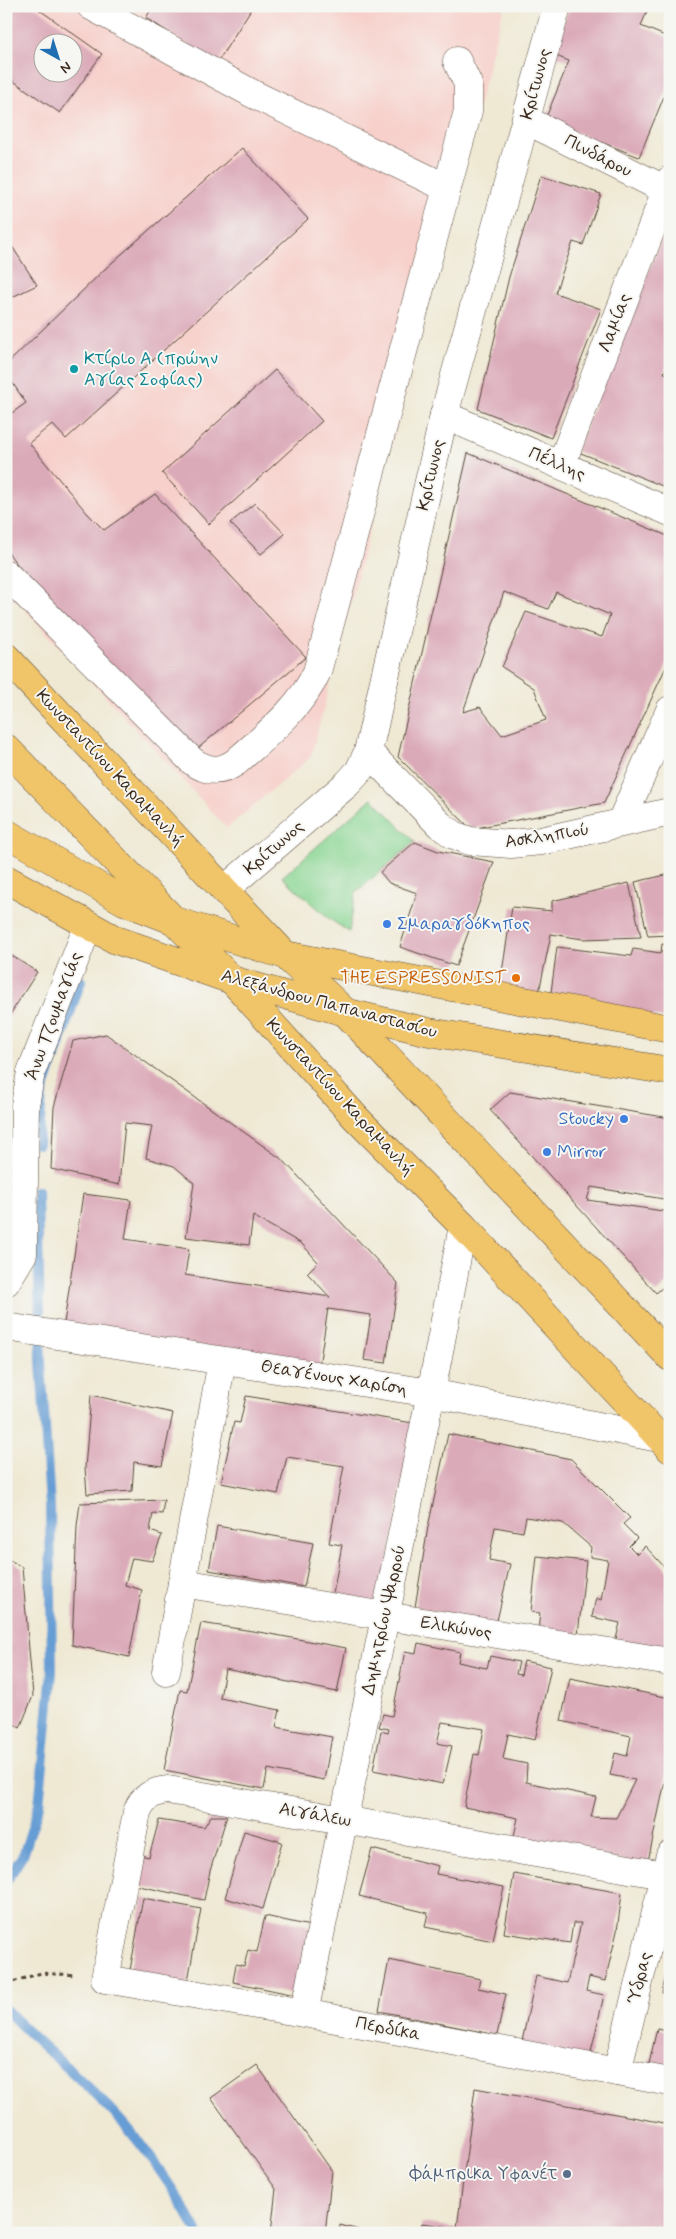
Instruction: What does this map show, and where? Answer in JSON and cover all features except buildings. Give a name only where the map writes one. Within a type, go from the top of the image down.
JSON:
[{"type":"main road","name":"Κωνσταντίνου Καραμανλή","points":[[6,657],[224,890],[286,955],[345,1012],[670,1357]]},
{"type":"main road","name":"Κωνσταντίνου Καραμανλή","points":[[6,748],[232,980],[356,1118],[463,1226],[664,1443]]},
{"type":"main road","name":"Αλεξάνδρου Παπαναστασίου","points":[[6,833],[124,901],[175,921],[286,955],[670,1029]]},
{"type":"main road","name":"Αλεξάνδρου Παπαναστασίου","points":[[6,879],[116,940],[232,980],[345,1012],[429,1032],[670,1071]]},
{"type":"street","points":[[91,6],[253,94],[447,188]]},
{"type":"street","name":"Κρίτωνος","points":[[224,890],[347,784],[359,771],[368,752],[444,415],[557,6]]},
{"type":"street","points":[[6,574],[192,761],[202,768],[214,771],[226,769],[236,762],[298,704],[309,689],[316,672],[468,111],[468,84],[457,61]]},
{"type":"street","name":"Πινδάρου","points":[[526,120],[668,188]]},
{"type":"street","name":"Λαμίας","points":[[560,465],[668,188]]},
{"type":"street","name":"Πέλλης","points":[[444,415],[670,512]]},
{"type":"street","points":[[621,822],[670,710]]},
{"type":"street","name":"Ασκληπιού","points":[[368,752],[440,825],[454,835],[470,841],[493,844],[524,843],[670,812]]},
{"type":"street","name":"Άνω Τζουμαγιάς","points":[[6,1282],[24,1254],[25,1105],[28,1085],[31,1072],[88,926]]},
{"type":"street","name":"Δημητρίου Ψαρρού","points":[[304,2013],[431,1393],[463,1226]]},
{"type":"street","name":"Θεαγένους Χαρίση","points":[[8,1328],[431,1393],[664,1443]]},
{"type":"street","points":[[166,1672],[222,1361]]},
{"type":"street","name":"Ελικώνος","points":[[182,1583],[670,1662]]},
{"type":"street","name":"Αιγάλεω","points":[[106,1979],[137,1812],[140,1804],[149,1795],[157,1791],[168,1790],[343,1820],[668,1869]]},
{"type":"street","name":"Ύδρας","points":[[618,2072],[668,1869]]},
{"type":"street","name":"Περδίκα","points":[[106,1979],[304,2013],[670,2082]]},
{"type":"path","points":[[7,1983],[41,1973],[56,1972],[106,1979]]},
{"type":"shaded area","points":[[6,6],[504,6],[311,757],[227,828],[6,589]]},
{"type":"green space","points":[[372,798],[415,842],[356,892],[349,932],[331,920],[282,877]]},
{"type":"waterway","points":[[38,1144],[42,1094],[81,981]]},
{"type":"waterway","points":[[6,1882],[24,1853],[39,1805],[52,1672],[50,1506],[41,1362],[37,1191]]},
{"type":"waterway","points":[[6,2010],[90,2089],[129,2130],[166,2180],[198,2233]]},
{"type":"place","name":"Κτίριο Α (πρώην Αγίας Σοφίας)","points":[[74,369]]},
{"type":"place","name":"Σμαραγδόκηπος","points":[[387,924]]},
{"type":"place","name":"THE ESPRESSONIST","points":[[516,978]]},
{"type":"place","name":"Stoucky","points":[[624,1119]]},
{"type":"place","name":"Mirror","points":[[547,1152]]},
{"type":"place","name":"Φάμπρικα Υφανέτ","points":[[567,2174]]}]
